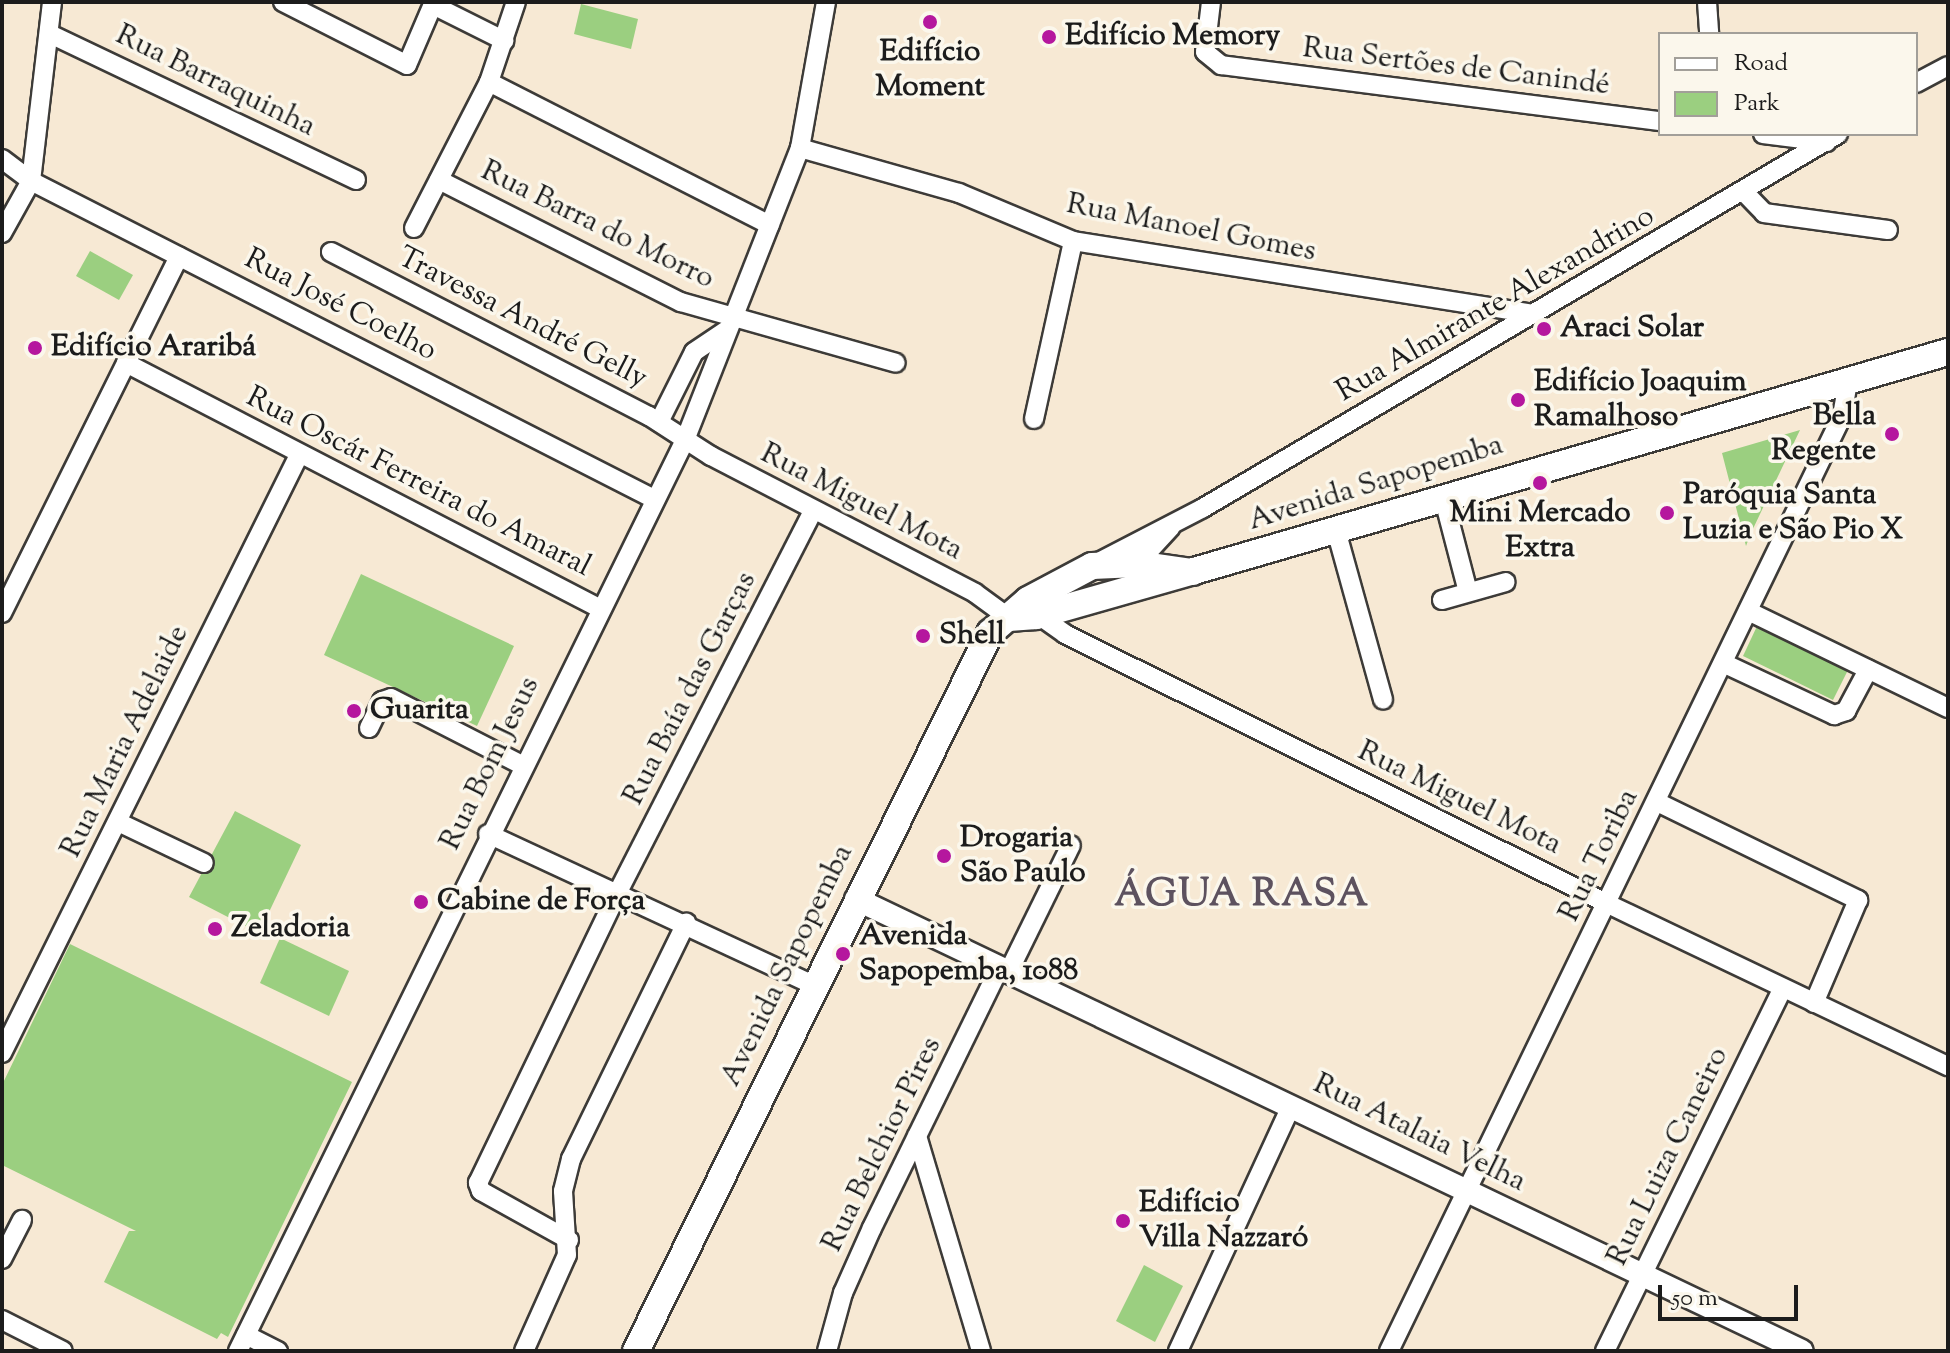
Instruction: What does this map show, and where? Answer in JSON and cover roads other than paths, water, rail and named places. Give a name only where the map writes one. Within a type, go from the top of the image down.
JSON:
[{"type":"main road","name":"Avenida Sapopemba","points":[[1024,611],[1078,604],[1948,352]]},
{"type":"main road","name":"Avenida Sapopemba","points":[[636,1351],[856,899],[990,633],[1092,566],[1137,564],[1192,572]]},
{"type":"main road","points":[[1078,604],[1137,564]]},
{"type":"street","points":[[2,233],[31,181],[52,2]]},
{"type":"street","points":[[283,2],[407,65],[434,4],[505,41]]},
{"type":"street","points":[[414,228],[489,82],[516,2]]},
{"type":"street","name":"Rua Bom Jesus","points":[[242,1343],[488,834],[685,440],[800,148],[826,2]]},
{"type":"street","name":"Rua Sertões de Canindé","points":[[1211,2],[1205,52],[1221,65],[1658,121]]},
{"type":"street","points":[[1707,2],[1709,32]]},
{"type":"street","name":"Rua Barraquinha","points":[[50,34],[356,180]]},
{"type":"street","points":[[1918,82],[1948,66]]},
{"type":"street","points":[[489,82],[770,225]]},
{"type":"street","points":[[1798,136],[1832,138]]},
{"type":"street","name":"Rua Almirante Alexandrino","points":[[1092,566],[1535,314],[1832,138]]},
{"type":"street","name":"Rua Manoel Gomes","points":[[800,148],[959,193],[1073,241],[1535,314]]},
{"type":"street","name":"Rua José Coelho","points":[[2,159],[31,181],[654,499]]},
{"type":"street","name":"Rua Barra do Morro","points":[[439,180],[729,325],[896,363]]},
{"type":"street","points":[[1744,192],[1764,213],[1888,230]]},
{"type":"street","points":[[1034,419],[1073,241]]},
{"type":"street","name":"Travessa André Gelly","points":[[331,252],[659,422],[685,440]]},
{"type":"street","points":[[2,613],[179,256]]},
{"type":"street","points":[[659,422],[694,352],[729,325]]},
{"type":"street","name":"Rua Oscár Ferreira do Amaral","points":[[126,363],[599,608]]},
{"type":"street","name":"Rua Toriba","points":[[1389,1351],[1470,1192],[1842,416],[1848,381]]},
{"type":"street","name":"Rua Miguel Mota","points":[[685,440],[813,511],[975,593],[1024,611],[1608,904],[1948,1066]]},
{"type":"street","name":"Rua Maria Adelaide","points":[[2,1053],[299,455]]},
{"type":"street","points":[[1443,496],[1468,592]]},
{"type":"street","name":"Rua Baía das Garças","points":[[569,1240],[481,1191],[478,1183],[618,892],[813,511]]},
{"type":"street","name":"Rua Almirante Alexandrino","points":[[1137,564],[1178,519]]},
{"type":"street","points":[[1336,530],[1383,700]]},
{"type":"street","points":[[1442,600],[1506,582]]},
{"type":"street","points":[[1748,611],[1948,708]]},
{"type":"street","points":[[1723,663],[1834,715],[1846,711],[1868,670]]},
{"type":"street","points":[[369,728],[382,701],[391,698],[522,765]]},
{"type":"street","points":[[1657,802],[1858,900],[1814,1003]]},
{"type":"street","points":[[118,822],[204,863]]},
{"type":"street","points":[[488,834],[686,923],[814,985]]},
{"type":"street","points":[[1005,969],[1071,845]]},
{"type":"street","name":"Rua Atalaia Velha","points":[[856,899],[1802,1351]]},
{"type":"street","points":[[524,1351],[560,1275],[569,1240],[564,1176],[686,923]]},
{"type":"street","name":"Rua Belchior Pires","points":[[827,1351],[843,1293],[917,1136],[1005,969]]},
{"type":"street","name":"Rua Luiza Caneiro","points":[[1605,1351],[1783,988]]},
{"type":"street","points":[[1178,1351],[1291,1106]]},
{"type":"street","points":[[917,1136],[981,1351]]},
{"type":"street","points":[[2,1259],[22,1220]]},
{"type":"street","points":[[2,1320],[63,1351]]},
{"type":"street","points":[[242,1343],[278,1351]]},
{"type":"place","name":"Edifício Moment","points":[[930,22]]},
{"type":"place","name":"Edifício Memory","points":[[1049,37]]},
{"type":"place","name":"Araci Solar","points":[[1544,329]]},
{"type":"place","name":"Edifício Araribá","points":[[35,348]]},
{"type":"place","name":"Edifício Joaquim Ramalhoso","points":[[1518,400]]},
{"type":"place","name":"Bella Regente","points":[[1892,434]]},
{"type":"place","name":"Mini Mercado Extra","points":[[1540,483]]},
{"type":"place","name":"Paróquia Santa Luzia e São Pio X","points":[[1667,513]]},
{"type":"place","name":"Shell","points":[[923,636]]},
{"type":"place","name":"Guarita","points":[[354,711]]},
{"type":"place","name":"Drogaria São Paulo","points":[[944,856]]},
{"type":"place","name":"Cabine de Força","points":[[421,902]]},
{"type":"place","name":"Zeladoria","points":[[215,929]]},
{"type":"place","name":"Avenida Sapopemba, 1088","points":[[843,954]]},
{"type":"place","name":"Edifício Villa Nazzaró","points":[[1123,1221]]},
{"type":"district","name":"ÁGUA RASA","points":[[1242,897]]}]
